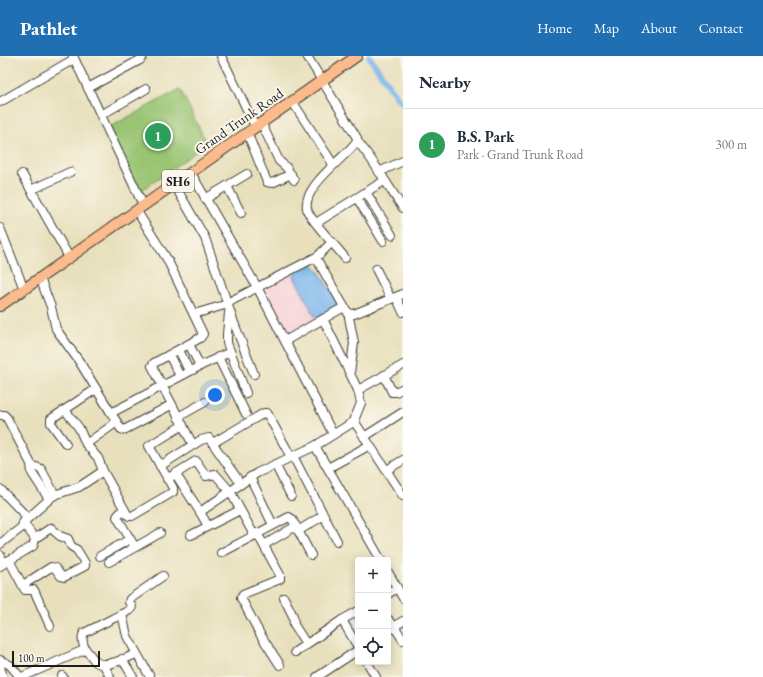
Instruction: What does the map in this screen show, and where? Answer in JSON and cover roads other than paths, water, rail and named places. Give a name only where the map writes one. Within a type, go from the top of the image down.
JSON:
[{"type":"main road","name":"Grand Trunk Road","points":[[0,306],[191,173],[258,124],[356,57]]},
{"type":"street","points":[[88,88],[140,60],[143,56]]},
{"type":"street","points":[[220,56],[277,158],[286,167],[292,177],[267,182],[247,132]]},
{"type":"street","points":[[307,56],[355,135],[357,142],[364,149],[403,208]]},
{"type":"street","points":[[0,102],[74,58],[140,208],[167,259],[203,334],[200,338],[154,363],[152,366],[193,445]]},
{"type":"street","points":[[100,115],[146,89]]},
{"type":"street","points":[[292,101],[333,164]]},
{"type":"street","points":[[345,258],[316,223],[308,212],[306,206],[307,201],[319,180],[333,164],[357,142]]},
{"type":"street","points":[[379,172],[403,161]]},
{"type":"street","points":[[31,190],[70,172]]},
{"type":"street","points":[[191,173],[257,288],[333,434]]},
{"type":"street","points":[[22,174],[69,257]]},
{"type":"street","points":[[205,199],[247,174]]},
{"type":"street","points":[[316,223],[384,181]]},
{"type":"street","points":[[174,184],[205,238],[228,306],[254,374]]},
{"type":"street","points":[[227,186],[241,213]]},
{"type":"street","points":[[366,192],[392,235]]},
{"type":"street","points":[[357,198],[383,241]]},
{"type":"street","points":[[0,228],[24,289]]},
{"type":"street","points":[[194,314],[228,306],[257,288],[316,258],[332,242]]},
{"type":"street","points":[[316,258],[346,310],[354,343],[350,374]]},
{"type":"street","points":[[376,269],[397,296],[403,312]]},
{"type":"street","points":[[40,278],[52,307],[56,329],[121,429],[124,430],[172,404]]},
{"type":"street","points":[[346,310],[350,314],[354,314],[397,296]]},
{"type":"street","points":[[228,306],[226,334],[230,352],[246,393]]},
{"type":"street","points":[[285,341],[323,320],[346,310]]},
{"type":"street","points":[[200,512],[250,477],[315,446],[355,421],[361,403],[358,390],[323,320]]},
{"type":"street","points":[[189,344],[200,366]]},
{"type":"street","points":[[179,350],[189,371]]},
{"type":"street","points":[[111,413],[189,371],[230,352]]},
{"type":"street","points":[[169,355],[180,376]]},
{"type":"street","points":[[218,358],[246,414]]},
{"type":"street","points":[[358,390],[403,365]]},
{"type":"street","points":[[384,375],[392,392],[396,392],[403,388]]},
{"type":"street","points":[[66,444],[51,421],[53,418],[96,389]]},
{"type":"street","points":[[178,417],[205,402]]},
{"type":"street","points":[[65,410],[79,428],[86,444],[97,456],[103,471],[127,514],[132,516],[172,494],[174,490],[149,446],[183,425]]},
{"type":"street","points":[[364,437],[403,412]]},
{"type":"street","points":[[213,443],[264,413],[267,413],[337,541]]},
{"type":"street","points":[[0,415],[4,415],[7,418],[32,472],[52,497]]},
{"type":"street","points":[[355,421],[403,496]]},
{"type":"street","points":[[86,444],[116,422]]},
{"type":"street","points":[[160,466],[205,438],[209,438],[241,484]]},
{"type":"street","points":[[328,468],[370,445]]},
{"type":"street","points":[[315,446],[379,557]]},
{"type":"street","points":[[387,470],[403,460]]},
{"type":"street","points":[[167,479],[196,461],[206,476],[215,474],[230,491],[240,510],[264,545],[280,575],[280,578],[243,594],[241,598],[260,634],[280,665]]},
{"type":"street","points":[[275,464],[291,496]]},
{"type":"street","points":[[32,472],[39,468],[52,497]]},
{"type":"street","points":[[0,544],[19,530],[25,522],[52,497],[80,487],[103,471]]},
{"type":"street","points":[[175,473],[208,526]]},
{"type":"street","points":[[250,477],[273,525]]},
{"type":"street","points":[[0,489],[24,514],[25,522],[35,540],[33,546],[4,563]]},
{"type":"street","points":[[124,509],[117,516],[135,548]]},
{"type":"street","points":[[191,534],[240,510]]},
{"type":"street","points":[[264,545],[324,515]]},
{"type":"street","points":[[221,553],[289,517],[292,519],[312,555]]},
{"type":"street","points":[[23,585],[52,567],[64,577],[85,566],[85,563],[77,550],[71,546],[68,539],[60,536],[51,528],[37,537],[34,537]]},
{"type":"street","points":[[109,562],[160,534]]},
{"type":"street","points":[[100,556],[130,539]]},
{"type":"street","points":[[0,555],[4,563],[27,591],[34,590],[50,626]]},
{"type":"street","points":[[136,654],[104,666],[98,664],[86,650],[82,637],[84,633],[132,609],[129,602],[130,599],[163,576]]},
{"type":"street","points":[[391,577],[403,598]]},
{"type":"street","points":[[390,593],[397,588]]},
{"type":"street","points":[[284,598],[293,616],[294,625],[306,644]]},
{"type":"street","points":[[295,652],[355,613]]},
{"type":"street","points":[[122,614],[127,636],[150,677]]},
{"type":"street","points":[[342,620],[355,642]]},
{"type":"street","points":[[403,621],[392,628],[403,640]]},
{"type":"street","points":[[0,660],[10,666],[21,677],[86,650]]},
{"type":"street","points":[[317,677],[326,675],[355,652]]},
{"type":"street","points":[[122,659],[133,677]]},
{"type":"street","points":[[369,665],[376,677]]},
{"type":"street","points":[[104,666],[110,677]]},
{"type":"water","points":[[313,264],[340,306],[318,318],[315,317],[295,279],[294,274],[303,267]]},
{"type":"waterway","points":[[369,56],[397,98],[403,103]]},
{"type":"place","name":"B.S. Park","points":[[158,136]]}]
